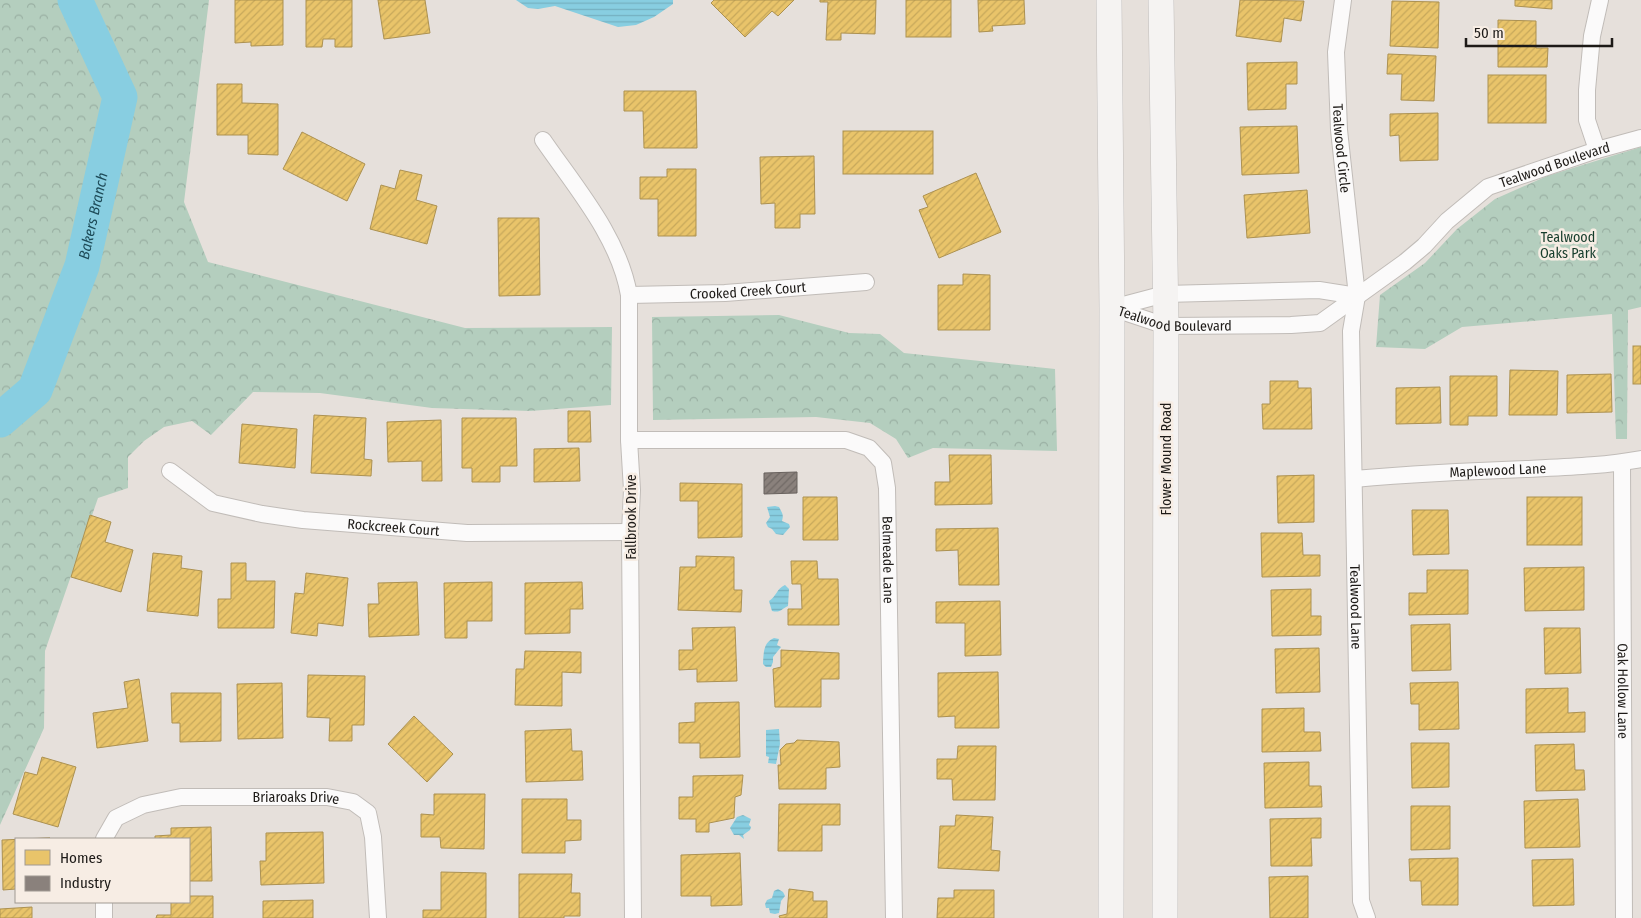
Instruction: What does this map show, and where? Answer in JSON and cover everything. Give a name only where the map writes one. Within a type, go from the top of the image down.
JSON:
[{"type":"main road","points":[[1109,0],[1112,308],[1111,918]]},
{"type":"main road","name":"Flower Mound Road","points":[[1162,0],[1166,294],[1165,918]]},
{"type":"street","name":"Tealwood Circle","points":[[1343,0],[1336,52],[1339,130],[1357,296]]},
{"type":"street","points":[[1597,150],[1587,120],[1587,90],[1592,36],[1600,0]]},
{"type":"street","name":"Tealwood Boulevard","points":[[1112,308],[1166,326],[1320,323],[1405,262],[1424,246],[1446,221],[1488,187],[1597,150],[1641,138]]},
{"type":"street","name":"Fallbrook Drive","points":[[543,140],[605,230],[618,256],[626,278],[629,295],[632,490],[630,532],[633,918]]},
{"type":"street","name":"Crooked Creek Court","points":[[629,295],[725,293],[866,282]]},
{"type":"street","name":"Tealwood Boulevard","points":[[1112,308],[1166,294],[1319,290],[1357,296]]},
{"type":"street","name":"Tealwood Lane","points":[[1357,296],[1351,331],[1361,901],[1367,918]]},
{"type":"street","name":"Belmeade Lane","points":[[630,440],[846,440],[869,448],[884,462],[887,488],[894,918]]},
{"type":"street","name":"Maplewood Lane","points":[[1354,478],[1622,463],[1641,460]]},
{"type":"street","name":"Oak Hollow Lane","points":[[1622,463],[1624,918]]},
{"type":"street","name":"Rockcreek Court","points":[[170,471],[213,503],[262,514],[303,520],[467,533],[630,532]]},
{"type":"street","name":"Briaroaks Drive","points":[[105,838],[116,818],[143,805],[181,797],[326,797],[353,802],[368,813],[373,837],[378,918]]},
{"type":"street","points":[[104,903],[104,918]]},
{"type":"green space","points":[[0,0],[209,0],[184,202],[208,262],[465,328],[612,327],[611,405],[530,411],[432,408],[320,393],[253,392],[211,435],[192,421],[164,427],[144,441],[128,457],[128,488],[98,498],[45,651],[44,728],[0,825]]},
{"type":"green space","name":"Tealwood Oaks Park","points":[[1641,147],[1641,307],[1628,310],[1627,439],[1616,439],[1612,314],[1462,327],[1425,349],[1376,347],[1380,295],[1425,263],[1457,229],[1495,199],[1547,176]]},
{"type":"green space","points":[[779,315],[849,333],[880,334],[904,353],[1055,369],[1057,451],[933,448],[908,458],[896,439],[870,423],[816,417],[653,420],[652,317]]},
{"type":"water","points":[[516,0],[673,0],[673,4],[654,17],[636,25],[618,27],[555,6],[538,9],[528,8]]},
{"type":"water","points":[[767,507],[779,507],[782,512],[782,521],[789,524],[790,527],[783,535],[776,534],[766,523],[770,517]]},
{"type":"water","points":[[785,585],[789,589],[788,606],[779,611],[772,611],[769,601]]},
{"type":"water","points":[[774,638],[779,639],[777,645],[781,647],[773,657],[771,667],[766,667],[763,664],[765,648],[768,642]]},
{"type":"water","points":[[779,729],[780,744],[776,764],[768,763],[769,757],[766,756],[766,730]]},
{"type":"water","points":[[743,815],[751,819],[750,830],[743,835],[744,839],[739,835],[734,835],[730,828],[737,817]]},
{"type":"water","points":[[778,889],[785,896],[781,901],[779,913],[770,913],[769,908],[766,908],[765,904],[767,900],[772,898],[774,891]]},
{"type":"building: Homes","points":[[235,0],[283,0],[283,45],[251,46],[251,42],[235,43]]},
{"type":"building: Homes","points":[[306,0],[352,0],[352,47],[335,47],[335,39],[323,39],[322,47],[306,47]]},
{"type":"building: Homes","points":[[378,0],[425,0],[430,33],[384,39]]},
{"type":"building: Homes","points":[[714,0],[794,0],[778,16],[772,11],[745,37],[711,3]]},
{"type":"building: Homes","points":[[820,0],[876,0],[875,34],[841,33],[841,40],[826,40],[828,2],[820,2]]},
{"type":"building: Homes","points":[[906,0],[951,0],[951,37],[906,37]]},
{"type":"building: Homes","points":[[978,0],[1024,0],[1025,24],[992,26],[993,31],[979,32]]},
{"type":"building: Homes","points":[[1240,0],[1304,1],[1301,21],[1284,18],[1281,42],[1236,36]]},
{"type":"building: Homes","points":[[1515,0],[1552,0],[1552,9],[1515,6]]},
{"type":"building: Homes","points":[[1392,1],[1439,2],[1438,48],[1390,46]]},
{"type":"building: Homes","points":[[1498,20],[1536,21],[1536,48],[1548,48],[1547,67],[1498,67]]},
{"type":"building: Homes","points":[[1388,54],[1436,56],[1434,101],[1401,100],[1402,74],[1387,74]]},
{"type":"building: Homes","points":[[1297,62],[1297,84],[1286,84],[1286,109],[1248,110],[1247,63]]},
{"type":"building: Homes","points":[[1488,75],[1546,75],[1546,123],[1488,123]]},
{"type":"building: Homes","points":[[217,84],[242,84],[242,103],[278,104],[278,155],[248,154],[248,135],[217,135]]},
{"type":"building: Homes","points":[[624,91],[696,91],[697,148],[644,148],[643,111],[624,111]]},
{"type":"building: Homes","points":[[1438,113],[1438,160],[1400,161],[1399,135],[1390,136],[1390,114]]},
{"type":"building: Homes","points":[[1297,126],[1299,173],[1242,175],[1240,127]]},
{"type":"building: Homes","points":[[843,131],[933,131],[933,174],[843,174]]},
{"type":"building: Homes","points":[[302,132],[365,164],[347,201],[283,169]]},
{"type":"building: Homes","points":[[814,156],[815,214],[800,214],[800,228],[775,228],[775,203],[761,204],[760,157]]},
{"type":"building: Homes","points":[[667,169],[696,169],[696,236],[658,236],[658,199],[640,199],[640,177],[667,177]]},
{"type":"building: Homes","points":[[400,170],[422,175],[416,200],[437,206],[427,244],[370,229],[381,185],[395,189]]},
{"type":"building: Homes","points":[[976,173],[1001,232],[939,258],[919,210],[928,207],[923,196]]},
{"type":"building: Homes","points":[[1307,190],[1310,233],[1247,238],[1244,195]]},
{"type":"building: Homes","points":[[498,218],[539,218],[540,295],[499,296]]},
{"type":"building: Homes","points":[[963,274],[990,275],[990,330],[938,330],[938,285],[963,285]]},
{"type":"building: Homes","points":[[1633,346],[1641,346],[1641,384],[1633,384]]},
{"type":"building: Homes","points":[[1510,370],[1558,371],[1557,415],[1509,415]]},
{"type":"building: Homes","points":[[1611,374],[1612,412],[1567,413],[1567,375]]},
{"type":"building: Homes","points":[[1450,376],[1497,376],[1497,416],[1468,416],[1468,425],[1450,425]]},
{"type":"building: Homes","points":[[1270,381],[1298,381],[1298,388],[1311,388],[1312,429],[1263,429],[1262,404],[1270,404]]},
{"type":"building: Homes","points":[[1440,387],[1441,423],[1396,424],[1396,388]]},
{"type":"building: Homes","points":[[568,411],[590,411],[591,442],[568,442]]},
{"type":"building: Homes","points":[[314,415],[366,418],[364,459],[372,460],[371,476],[311,473]]},
{"type":"building: Homes","points":[[462,418],[516,418],[517,466],[500,466],[500,482],[472,482],[472,468],[462,468]]},
{"type":"building: Homes","points":[[441,420],[442,481],[422,481],[422,461],[388,462],[387,422]]},
{"type":"building: Homes","points":[[242,424],[297,429],[295,468],[239,463]]},
{"type":"building: Homes","points":[[579,448],[580,481],[534,482],[534,449]]},
{"type":"building: Homes","points":[[949,455],[991,455],[992,504],[935,505],[935,482],[950,482]]},
{"type":"building: Homes","points":[[1314,475],[1314,522],[1278,523],[1277,476]]},
{"type":"building: Homes","points":[[680,483],[742,484],[742,537],[698,538],[698,501],[680,501]]},
{"type":"building: Homes","points":[[803,497],[837,497],[838,540],[803,540]]},
{"type":"building: Homes","points":[[1527,497],[1582,497],[1582,545],[1527,545]]},
{"type":"building: Homes","points":[[1412,510],[1448,510],[1449,554],[1413,555]]},
{"type":"building: Homes","points":[[90,515],[111,522],[105,542],[133,550],[121,592],[71,577]]},
{"type":"building: Homes","points":[[998,528],[999,585],[959,585],[958,550],[936,551],[936,529]]},
{"type":"building: Homes","points":[[1261,533],[1302,533],[1303,555],[1320,555],[1320,576],[1262,577]]},
{"type":"building: Homes","points":[[153,553],[182,556],[181,568],[202,571],[198,616],[147,611]]},
{"type":"building: Homes","points":[[696,556],[734,557],[734,590],[742,590],[741,612],[678,610],[680,567],[696,567]]},
{"type":"building: Homes","points":[[791,561],[817,561],[818,579],[838,579],[839,625],[788,625],[788,609],[802,609],[801,584],[792,584]]},
{"type":"building: Homes","points":[[231,563],[246,563],[246,581],[275,581],[274,628],[218,628],[218,599],[231,599]]},
{"type":"building: Homes","points":[[1584,567],[1584,610],[1525,611],[1524,568]]},
{"type":"building: Homes","points":[[1427,570],[1468,570],[1468,614],[1409,615],[1409,593],[1427,593]]},
{"type":"building: Homes","points":[[306,573],[348,578],[343,626],[318,623],[317,636],[291,633],[295,593],[304,594]]},
{"type":"building: Homes","points":[[417,582],[419,635],[369,637],[368,604],[379,604],[378,583]]},
{"type":"building: Homes","points":[[492,582],[492,621],[467,621],[467,638],[445,638],[444,583]]},
{"type":"building: Homes","points":[[582,582],[583,609],[570,609],[570,633],[525,634],[525,583]]},
{"type":"building: Homes","points":[[1311,589],[1311,616],[1321,616],[1321,635],[1272,636],[1271,590]]},
{"type":"building: Homes","points":[[1000,601],[1001,655],[965,656],[965,623],[936,623],[936,602]]},
{"type":"building: Homes","points":[[1450,624],[1451,670],[1412,671],[1411,625]]},
{"type":"building: Homes","points":[[735,627],[737,681],[697,682],[697,669],[679,670],[679,650],[693,650],[692,628]]},
{"type":"building: Homes","points":[[1544,628],[1580,628],[1581,673],[1545,674]]},
{"type":"building: Homes","points":[[1319,648],[1320,692],[1276,693],[1275,649]]},
{"type":"building: Homes","points":[[781,650],[839,653],[839,679],[821,679],[821,707],[775,707],[773,669],[781,667]]},
{"type":"building: Homes","points":[[525,651],[581,652],[581,673],[562,672],[562,706],[515,705],[516,669],[524,669]]},
{"type":"building: Homes","points":[[998,672],[999,728],[955,728],[955,716],[938,717],[938,673]]},
{"type":"building: Homes","points":[[308,675],[365,676],[364,725],[352,725],[352,741],[329,741],[330,718],[307,717]]},
{"type":"building: Homes","points":[[139,679],[148,741],[97,748],[93,713],[128,708],[124,682]]},
{"type":"building: Homes","points":[[1458,682],[1459,729],[1419,730],[1419,704],[1411,704],[1410,683]]},
{"type":"building: Homes","points":[[282,683],[283,738],[238,739],[237,684]]},
{"type":"building: Homes","points":[[1568,688],[1568,713],[1585,712],[1585,732],[1526,733],[1526,689]]},
{"type":"building: Homes","points":[[171,693],[221,693],[221,741],[180,742],[180,723],[172,723]]},
{"type":"building: Homes","points":[[739,702],[740,757],[700,758],[700,743],[679,743],[679,723],[695,722],[695,703]]},
{"type":"building: Homes","points":[[1304,708],[1304,732],[1320,732],[1321,751],[1262,752],[1262,709]]},
{"type":"building: Homes","points":[[414,716],[453,754],[427,782],[388,744]]},
{"type":"building: Homes","points":[[571,729],[572,751],[582,751],[583,780],[526,782],[525,731]]},
{"type":"building: Homes","points":[[797,740],[839,742],[840,767],[826,768],[826,789],[779,789],[778,765],[781,765],[780,750],[786,744],[794,743]]},
{"type":"building: Homes","points":[[1411,743],[1449,743],[1449,787],[1412,788]]},
{"type":"building: Homes","points":[[1574,744],[1575,770],[1584,770],[1585,790],[1536,791],[1535,745]]},
{"type":"building: Homes","points":[[958,746],[996,746],[995,800],[953,800],[952,779],[937,779],[937,759],[957,759]]},
{"type":"building: Homes","points":[[42,757],[76,767],[58,827],[13,814],[25,772],[37,775]]},
{"type":"building: Homes","points":[[1309,762],[1309,786],[1321,786],[1322,807],[1265,808],[1264,763]]},
{"type":"building: Homes","points":[[743,775],[741,795],[735,797],[734,818],[709,823],[709,832],[696,832],[696,819],[679,819],[679,797],[693,797],[693,776]]},
{"type":"building: Homes","points":[[434,794],[485,794],[484,849],[441,848],[440,837],[421,837],[421,814],[434,815]]},
{"type":"building: Homes","points":[[522,799],[567,799],[567,820],[581,820],[581,840],[565,841],[565,853],[522,853]]},
{"type":"building: Homes","points":[[1578,799],[1580,847],[1525,848],[1524,801]]},
{"type":"building: Homes","points":[[779,804],[840,804],[840,825],[822,825],[822,851],[778,851]]},
{"type":"building: Homes","points":[[1411,806],[1450,806],[1450,849],[1411,850]]},
{"type":"building: Homes","points":[[956,815],[993,817],[991,850],[1000,851],[999,871],[938,868],[940,826],[955,826]]},
{"type":"building: Homes","points":[[1321,818],[1321,838],[1311,838],[1312,866],[1271,866],[1270,819]]},
{"type":"building: Homes","points":[[211,827],[212,881],[190,881],[190,838],[155,838],[155,836],[171,835],[171,828]]},
{"type":"building: Homes","points":[[323,832],[324,883],[261,885],[260,861],[266,861],[266,833]]},
{"type":"building: Homes","points":[[15,839],[15,889],[3,890],[2,840]]},
{"type":"building: Homes","points":[[740,853],[742,905],[711,906],[711,896],[681,896],[681,855]]},
{"type":"building: Homes","points":[[1458,858],[1458,905],[1422,905],[1421,881],[1410,881],[1409,859]]},
{"type":"building: Homes","points":[[1573,859],[1574,905],[1533,906],[1532,860]]},
{"type":"building: Homes","points":[[441,872],[486,873],[486,918],[423,918],[423,910],[441,910]]},
{"type":"building: Homes","points":[[519,874],[572,874],[571,893],[580,893],[580,916],[519,918]]},
{"type":"building: Homes","points":[[1308,876],[1308,918],[1270,918],[1269,877]]},
{"type":"building: Homes","points":[[789,889],[813,892],[813,901],[827,901],[827,918],[780,918],[779,916],[787,914]]},
{"type":"building: Homes","points":[[954,890],[994,890],[994,918],[937,918],[938,898],[954,898]]},
{"type":"building: Homes","points":[[190,896],[213,896],[213,918],[156,918],[157,915],[171,915],[171,903],[190,903]]},
{"type":"building: Homes","points":[[313,900],[313,918],[263,918],[263,901]]},
{"type":"building: Homes","points":[[32,907],[32,918],[0,918],[0,909]]},
{"type":"building: Industry","points":[[797,472],[797,493],[764,494],[764,473]]},
{"type":"waterway","name":"Bakers Branch","points":[[0,420],[35,390],[82,266],[120,97],[75,0]]}]
